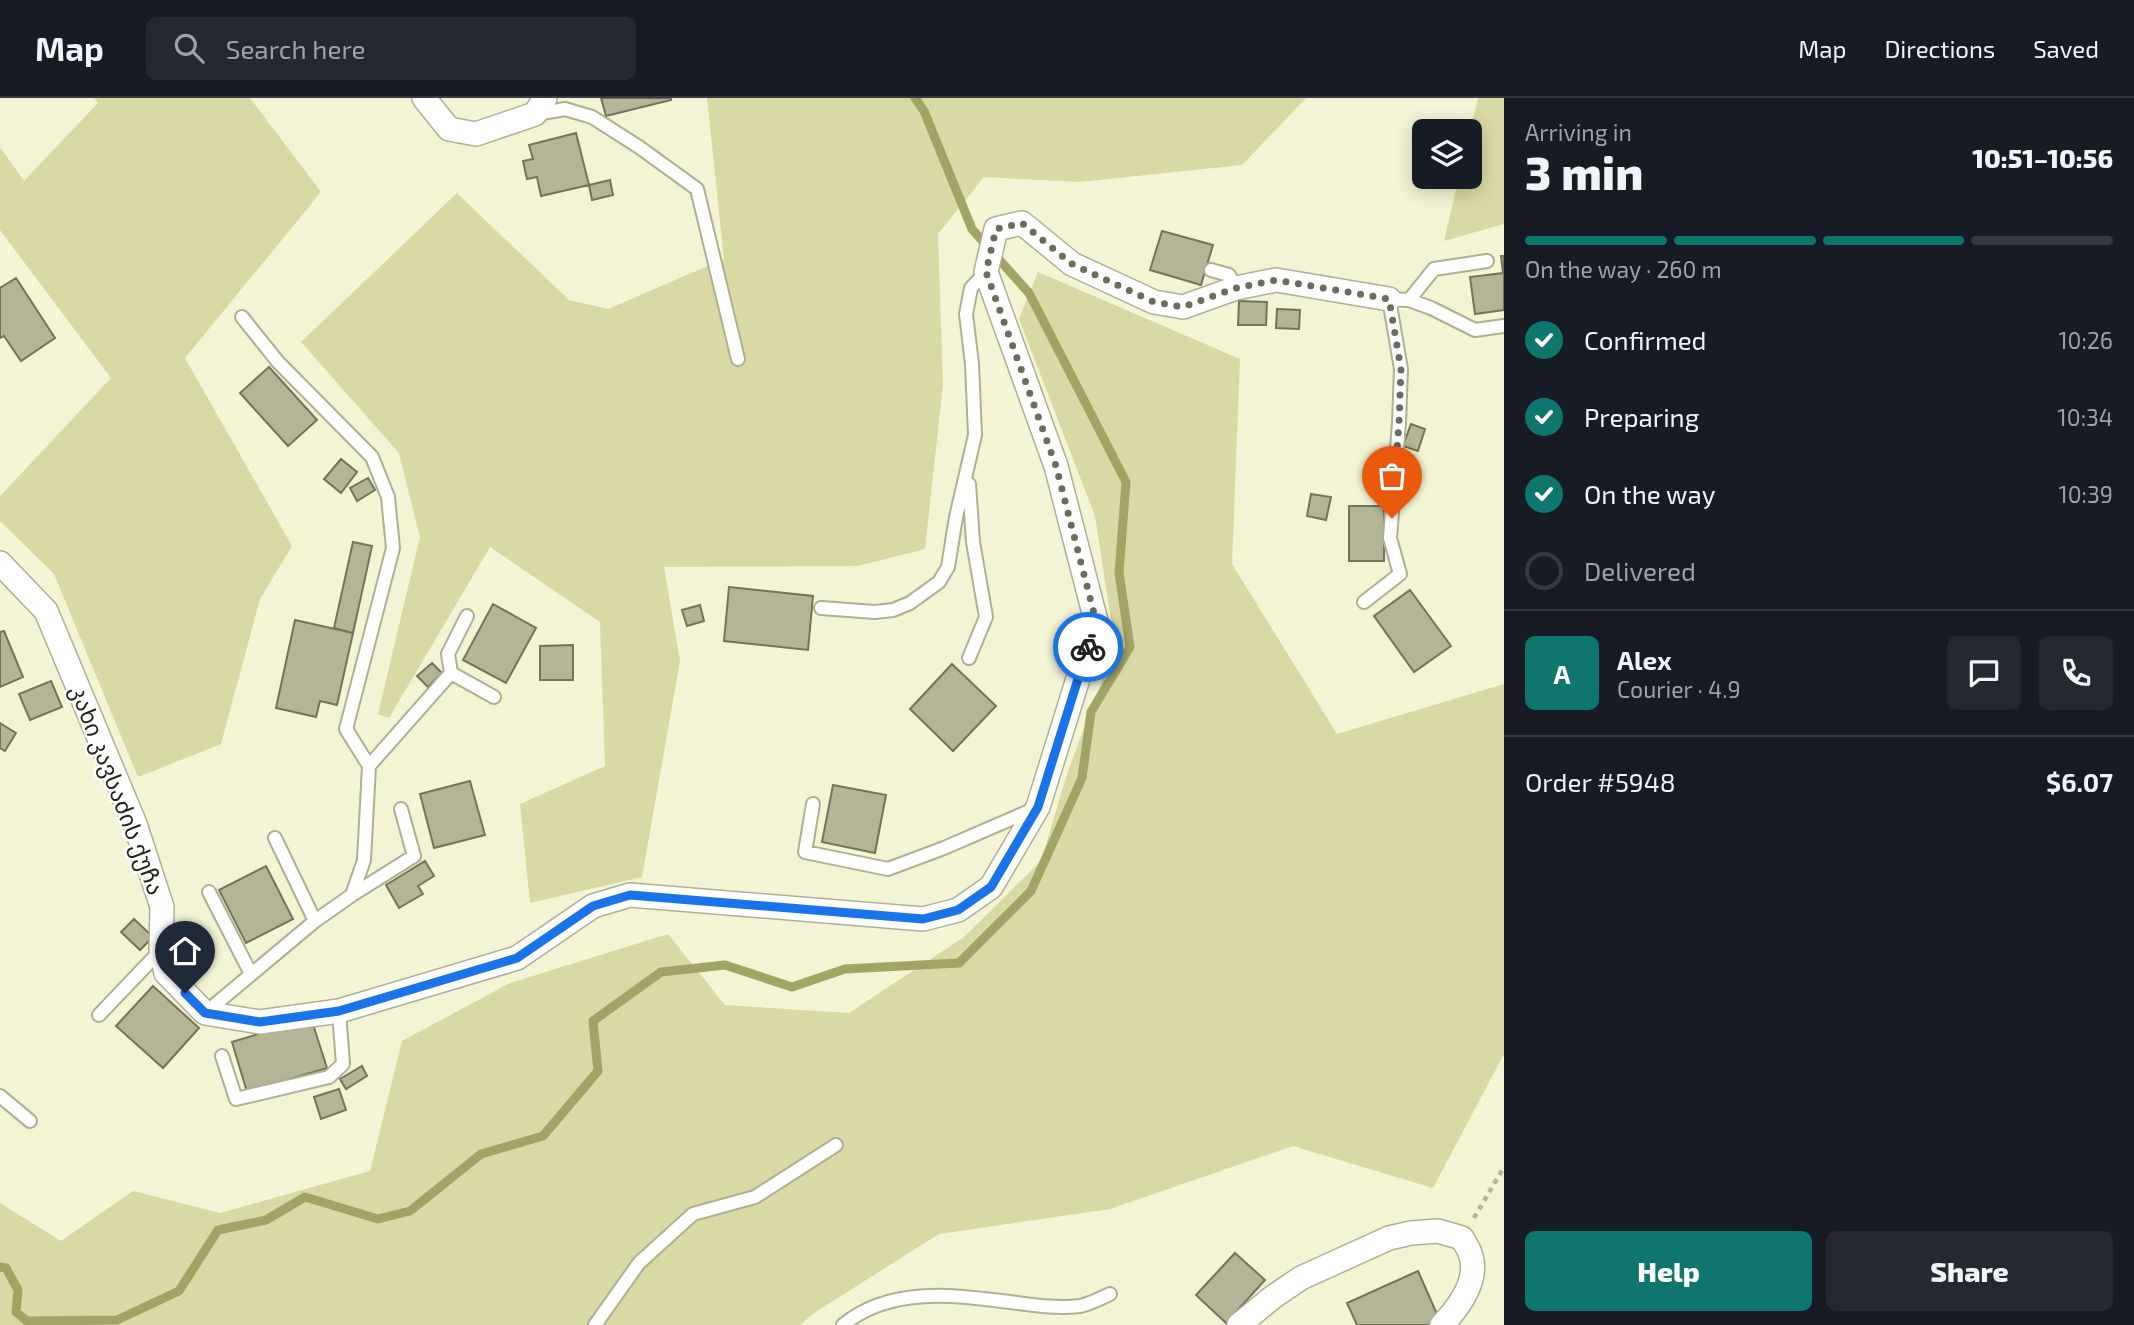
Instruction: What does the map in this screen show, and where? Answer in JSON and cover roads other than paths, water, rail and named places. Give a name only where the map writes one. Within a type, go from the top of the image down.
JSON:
[{"type":"street","points":[[424,98],[449,129],[476,134],[540,106]]},
{"type":"street","points":[[205,1013],[260,1022],[339,1011],[517,958],[593,906],[630,895],[923,919],[958,910],[991,887],[1038,807],[1096,621],[1056,466],[986,272],[996,229],[1022,223],[1072,264],[1154,302],[1183,307],[1236,288],[1276,280],[1399,299]]},
{"type":"street","name":"კახი კავსაძის ქუჩა","points":[[0,563],[46,611],[135,824],[162,907],[160,950],[166,973],[205,1013]]},
{"type":"street","points":[[1239,1325],[1301,1278],[1389,1238],[1438,1231],[1462,1238],[1471,1255],[1472,1277],[1464,1297],[1442,1325]]},
{"type":"lane","points":[[540,106],[565,109],[593,117],[696,189],[738,359]]},
{"type":"lane","points":[[1399,299],[1434,269],[1487,261]]},
{"type":"lane","points":[[1211,270],[1229,275],[1236,288]]},
{"type":"lane","points":[[821,608],[875,612],[894,610],[910,603],[939,582],[948,567],[956,517],[975,435],[972,364],[966,314],[971,288],[986,272]]},
{"type":"lane","points":[[1399,299],[1432,308],[1475,330],[1504,326]]},
{"type":"lane","points":[[1364,602],[1400,573],[1390,538],[1399,423],[1399,299]]},
{"type":"lane","points":[[242,317],[278,362],[372,457],[388,497],[393,548],[346,729],[369,766],[364,860],[352,895]]},
{"type":"lane","points":[[969,466],[973,542],[986,617],[969,658]]},
{"type":"lane","points":[[451,673],[448,654],[467,616]]},
{"type":"lane","points":[[369,766],[451,673]]},
{"type":"lane","points":[[451,673],[494,697]]},
{"type":"lane","points":[[813,804],[805,852],[888,869],[1038,807]]},
{"type":"lane","points":[[205,1013],[315,921],[414,856],[401,809]]},
{"type":"lane","points":[[275,838],[315,921]]},
{"type":"lane","points":[[209,892],[251,974]]},
{"type":"lane","points":[[99,1015],[160,950]]},
{"type":"lane","points":[[222,1056],[236,1099],[329,1077],[343,1064],[339,1011]]},
{"type":"lane","points":[[0,1096],[30,1121]]},
{"type":"lane","points":[[596,1325],[639,1263],[693,1214],[755,1197],[836,1145]]},
{"type":"lane","points":[[843,1325],[859,1312],[896,1298],[960,1296],[1053,1308],[1083,1305],[1110,1294]]},
{"type":"waterway","points":[[0,1267],[6,1268],[18,1290],[16,1312],[27,1321],[117,1320],[179,1291],[218,1230],[266,1220],[305,1197],[378,1219],[410,1211],[481,1154],[543,1136],[598,1071],[593,1021],[661,972],[725,965],[792,987],[845,969],[959,963],[1031,891],[1082,778],[1091,712],[1130,647],[1119,573],[1126,482],[1029,293],[972,229],[924,111],[915,98]]}]
